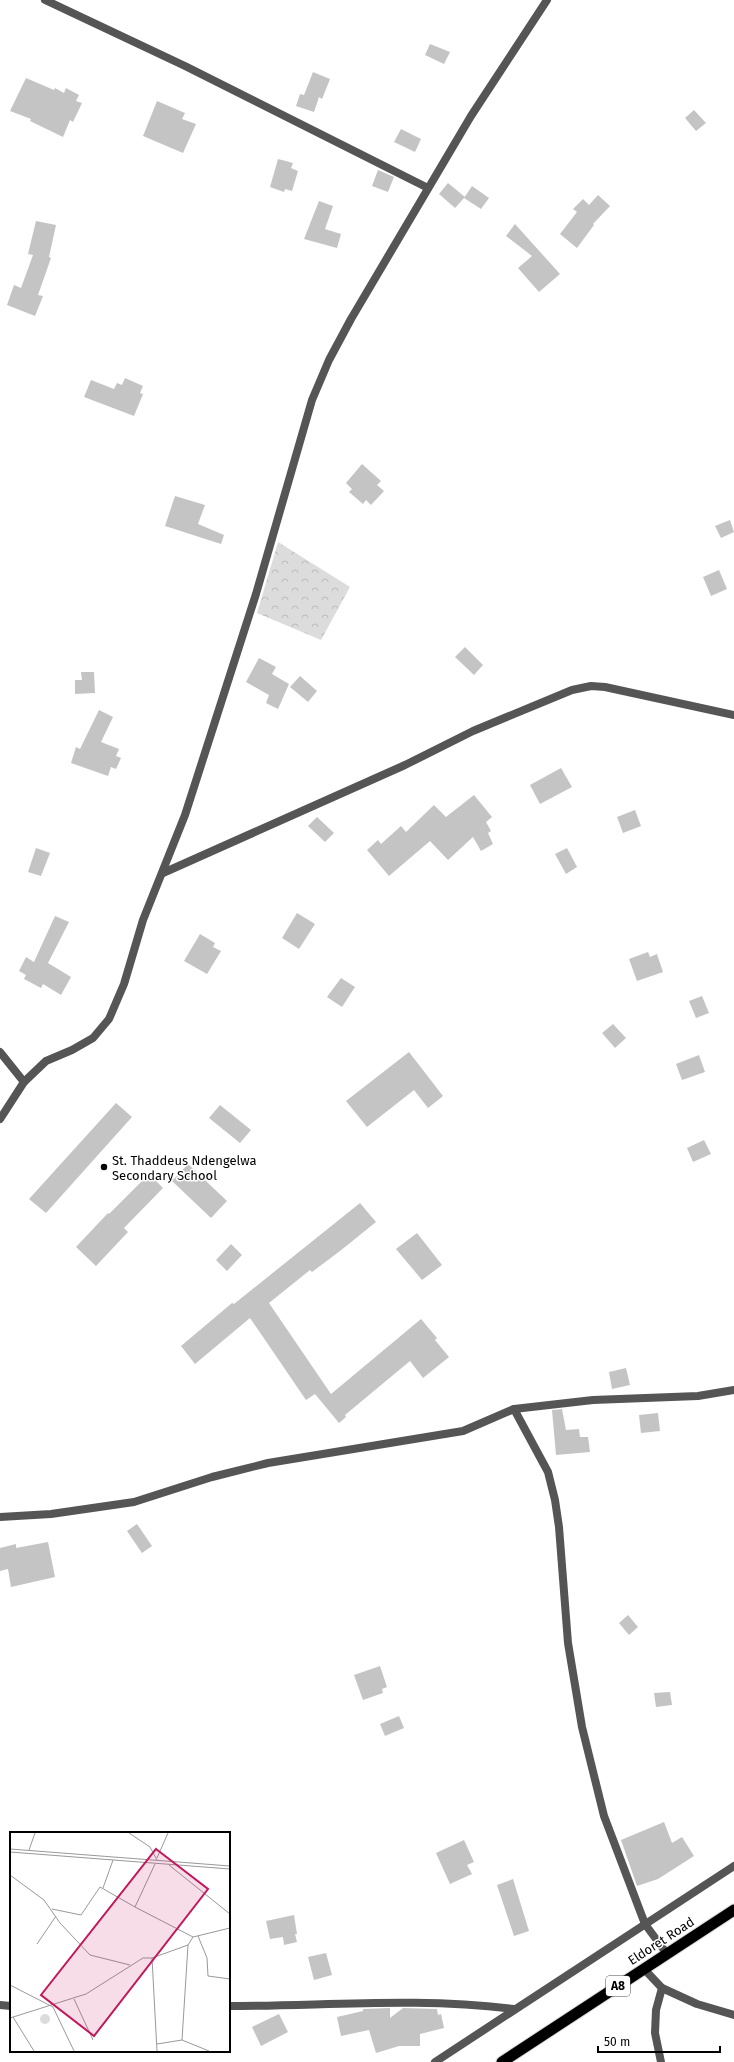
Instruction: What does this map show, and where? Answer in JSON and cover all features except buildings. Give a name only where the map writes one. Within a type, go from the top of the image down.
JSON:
[{"type":"highway","name":"Eldoret Road","points":[[502,2062],[734,1910]]},
{"type":"street","points":[[45,0],[185,66],[428,188]]},
{"type":"street","points":[[0,1119],[24,1082],[46,1061],[72,1050],[93,1038],[109,1019],[124,984],[143,920],[185,815],[256,594],[312,400],[329,360],[351,319],[471,116],[547,0]]},
{"type":"street","points":[[163,873],[405,765],[473,731],[572,690],[591,686],[605,687],[734,715]]},
{"type":"street","points":[[0,1052],[24,1082]]},
{"type":"street","points":[[0,1517],[51,1514],[134,1502],[212,1477],[268,1463],[463,1431],[514,1410],[593,1400],[698,1396],[734,1390]]},
{"type":"street","points":[[514,1410],[548,1472],[555,1500],[559,1527],[568,1643],[582,1727],[604,1816],[645,1924],[667,1954]]},
{"type":"street","points":[[435,2062],[734,1866]]},
{"type":"street","points":[[644,1969],[662,1988],[697,2004],[734,2015]]},
{"type":"street","points":[[661,2062],[654,2033],[656,2010],[662,1988]]},
{"type":"street","points":[[230,2006],[298,2006],[417,2002],[473,2004],[514,2009]]},
{"type":"green space","points":[[278,542],[350,587],[321,640],[257,613]]},
{"type":"place","name":"St. Thaddeus Ndengelwa Secondary School","points":[[104,1167]]}]
